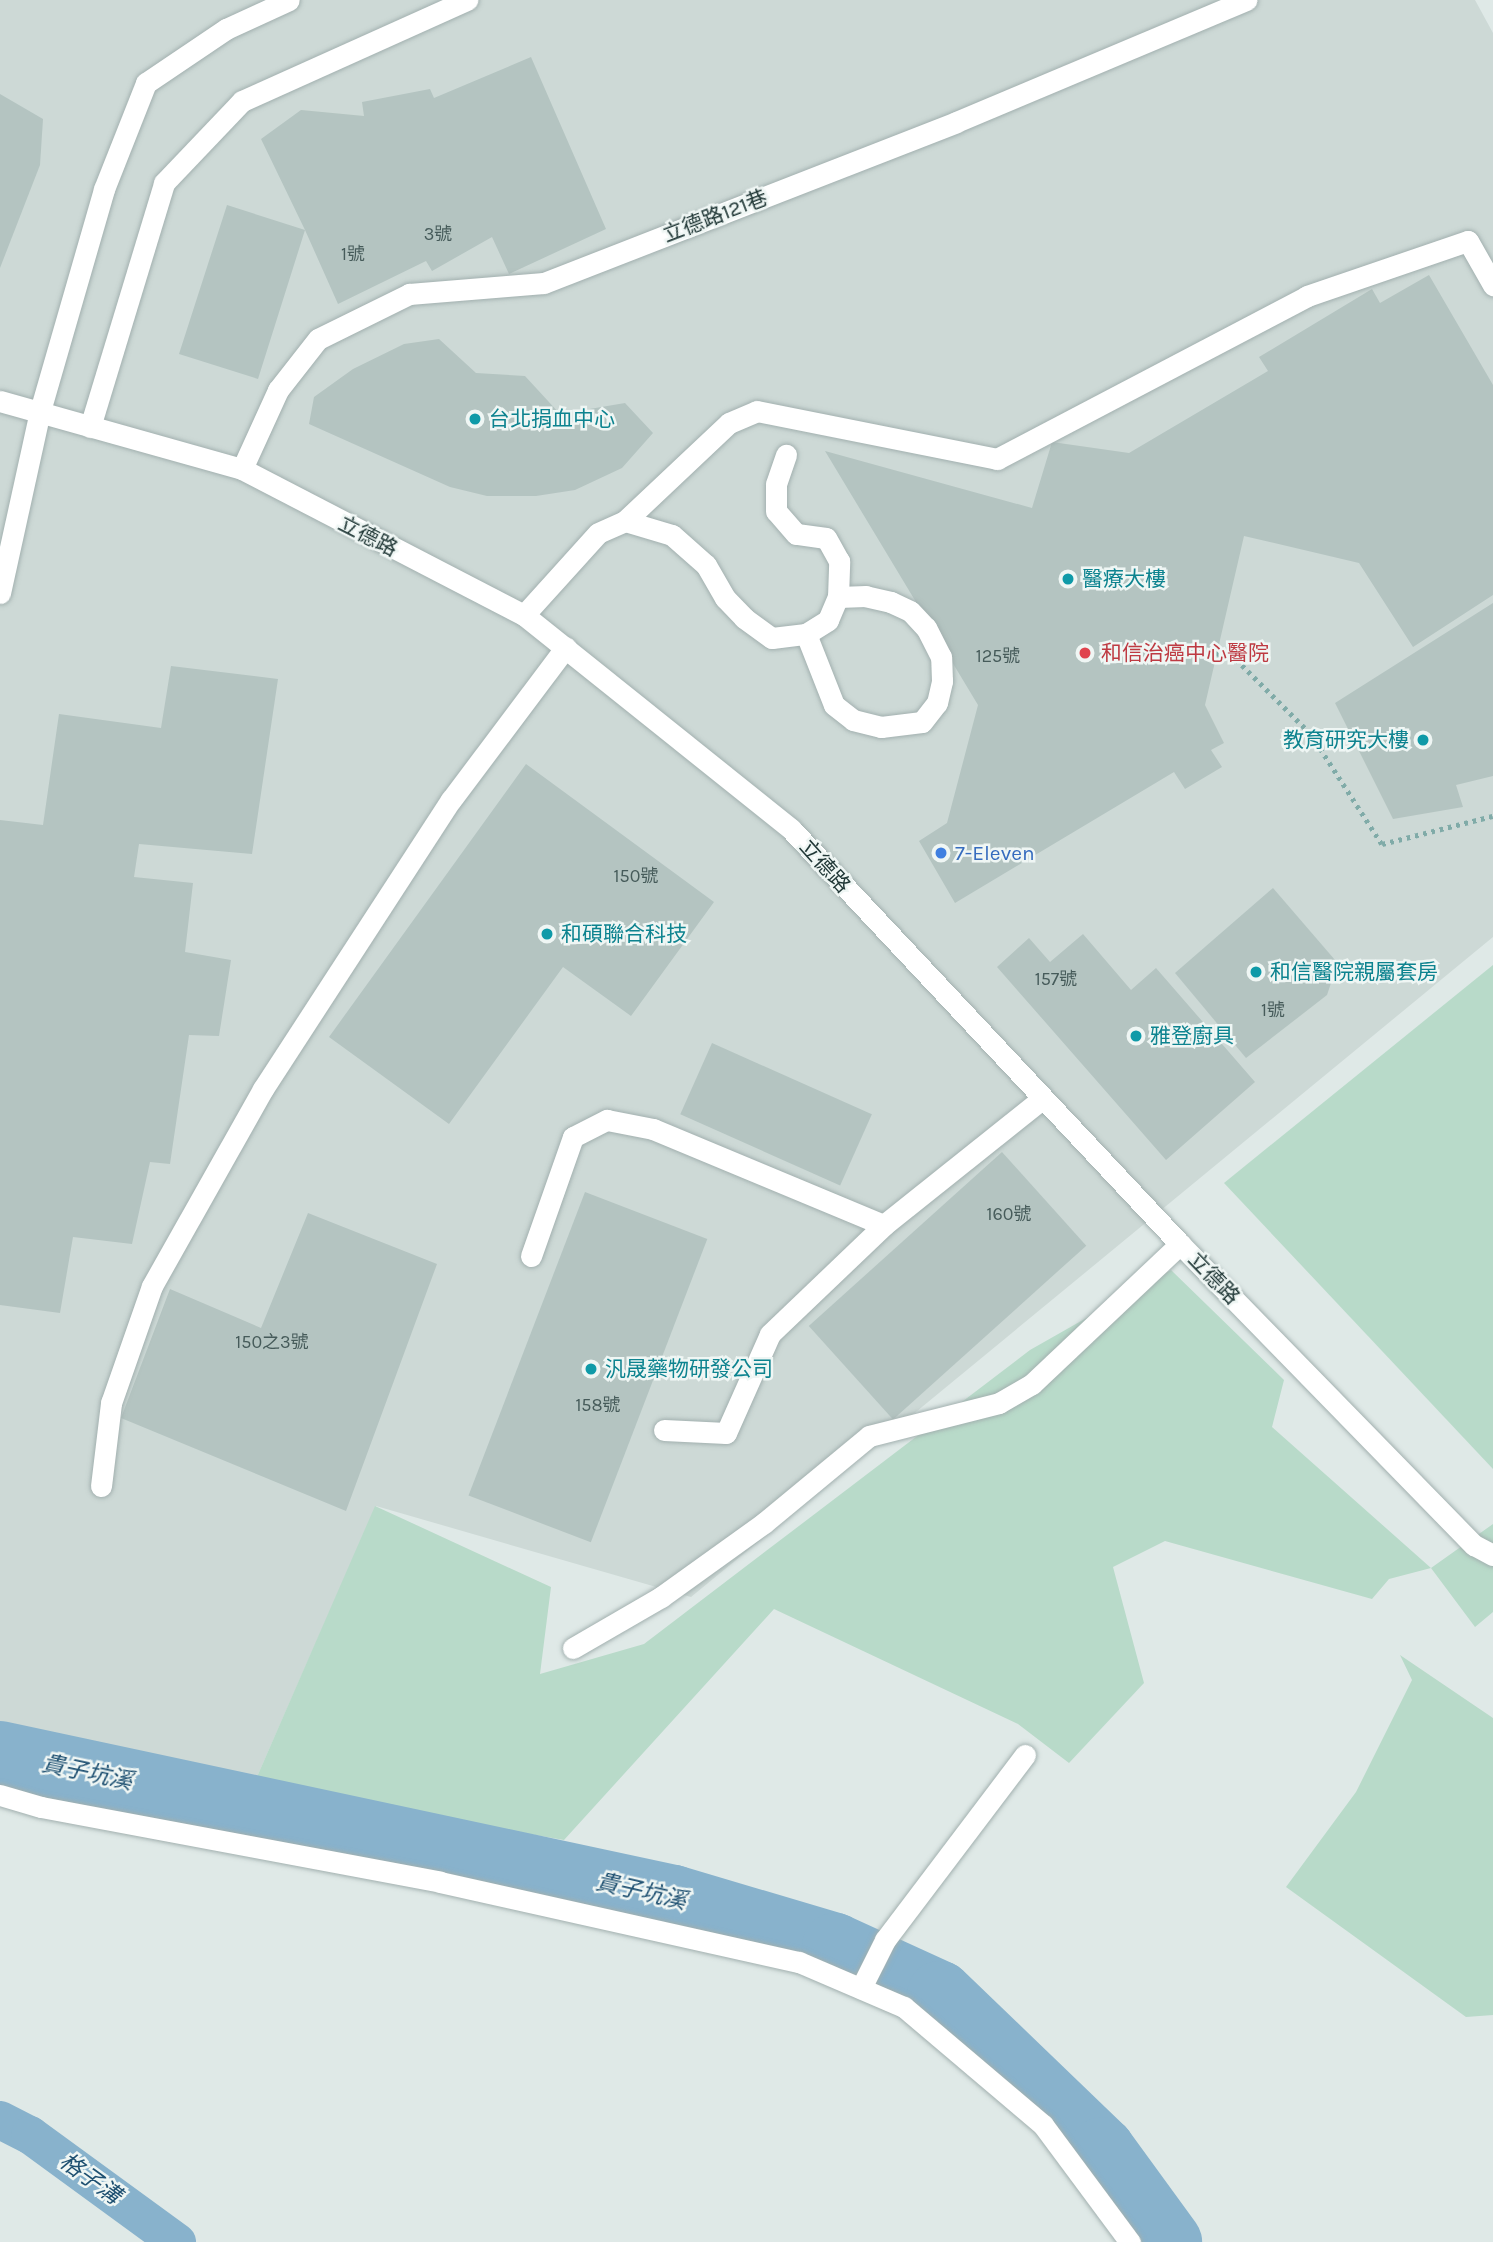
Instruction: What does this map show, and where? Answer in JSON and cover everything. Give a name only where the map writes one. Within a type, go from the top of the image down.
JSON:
[{"type":"street","points":[[0,593],[40,411],[104,189],[146,83],[226,29],[289,0]]},
{"type":"street","points":[[90,426],[164,183],[242,101],[467,0]]},
{"type":"street","name":"立德路121巷","points":[[242,469],[278,390],[318,339],[409,294],[544,283],[956,122],[1246,0]]},
{"type":"street","points":[[524,615],[598,533],[625,521],[729,423],[758,411],[997,459],[1307,296],[1468,241],[1493,285]]},
{"type":"street","name":"立德路","points":[[0,401],[242,469],[524,615],[566,647],[791,829],[1180,1244],[1474,1545],[1493,1555]]},
{"type":"street","points":[[625,521],[673,535],[706,565],[725,597],[744,618],[772,638],[806,634],[828,620],[838,597],[839,561],[826,538],[796,534],[776,511],[776,484],[786,455]]},
{"type":"street","points":[[806,634],[821,680],[834,705],[843,712],[881,727],[922,722],[937,703],[942,681],[941,657],[926,628],[910,611],[891,602],[866,596],[838,597]]},
{"type":"street","points":[[101,1486],[111,1403],[152,1286],[263,1089],[451,800],[566,647]]},
{"type":"street","points":[[664,1430],[726,1433],[771,1334],[884,1225],[1043,1098]]},
{"type":"street","points":[[531,1256],[573,1136],[607,1120],[653,1129],[884,1225]]},
{"type":"street","points":[[573,1648],[661,1597],[764,1523],[869,1436],[999,1403],[1032,1384],[1180,1244]]},
{"type":"street","points":[[861,1988],[885,1940],[1025,1755]]},
{"type":"street","points":[[0,1795],[40,1807],[440,1882],[799,1962],[904,2007],[1043,2125],[1130,2242]]},
{"type":"path","points":[[1216,653],[1236,659],[1311,734],[1382,844],[1493,816]]},
{"type":"shaded area","points":[[0,0],[1475,0],[1493,33],[1493,937],[691,1597],[376,1506],[253,1786],[0,1729]]},
{"type":"green space","points":[[1493,965],[1493,1469],[1224,1183]]},
{"type":"green space","points":[[1171,1270],[1284,1380],[1272,1427],[1431,1568],[1389,1579],[1372,1599],[1165,1541],[1113,1567],[1144,1683],[1069,1763],[1018,1724],[774,1609],[564,1840],[253,1786],[375,1506],[551,1587],[540,1674],[644,1644],[1030,1350]]},
{"type":"green space","points":[[1493,1524],[1493,1612],[1475,1627],[1431,1568]]},
{"type":"green space","points":[[1400,1655],[1493,1718],[1493,2015],[1466,2017],[1286,1887],[1356,1792],[1412,1680]]},
{"type":"building","points":[[531,57],[606,229],[509,274],[492,237],[432,271],[426,261],[338,304],[261,139],[301,110],[364,116],[362,102],[430,89],[434,98]]},
{"type":"building","points":[[0,94],[43,119],[40,165],[0,268]]},
{"type":"building","points":[[227,205],[305,230],[258,379],[179,354]]},
{"type":"building","name":"醫療大樓","points":[[1429,275],[1493,385],[1493,595],[1413,647],[1359,563],[1244,536],[1205,705],[1224,743],[1211,750],[1222,767],[1185,789],[1174,772],[955,903],[919,841],[947,823],[978,705],[825,451],[1032,508],[1052,442],[1129,453],[1268,371],[1259,357],[1372,289],[1380,303]]},
{"type":"building","name":"台北捐血中心","points":[[439,339],[476,373],[525,376],[560,414],[625,403],[653,433],[622,468],[575,490],[536,496],[487,496],[450,487],[309,424],[314,397],[353,369],[404,344]]},
{"type":"building","name":"教育研究大樓","points":[[1493,603],[1493,776],[1456,785],[1463,807],[1393,819],[1335,703]]},
{"type":"building","points":[[171,666],[278,679],[252,854],[139,844],[134,877],[193,883],[185,952],[231,960],[219,1036],[189,1035],[170,1164],[150,1162],[132,1244],[73,1237],[60,1313],[0,1305],[0,820],[43,825],[59,714],[161,728]]},
{"type":"building","name":"和碩聯合科技","points":[[526,764],[714,902],[631,1016],[563,967],[449,1124],[329,1037]]},
{"type":"building","name":"和信醫院親屬套房","points":[[1273,888],[1335,960],[1335,971],[1327,995],[1246,1058],[1175,973]]},
{"type":"building","name":"雅登廚具","points":[[1083,934],[1131,990],[1156,968],[1255,1082],[1166,1160],[997,967],[1029,938],[1050,962]]},
{"type":"building","points":[[712,1043],[872,1114],[840,1185],[680,1114]]},
{"type":"building","points":[[1002,1152],[1086,1246],[893,1420],[809,1326]]},
{"type":"building","name":"汎晟藥物研發公司","points":[[585,1192],[707,1239],[591,1542],[469,1495]]},
{"type":"building","points":[[308,1213],[437,1264],[346,1511],[121,1418],[170,1289],[261,1328]]},
{"type":"waterway","name":"貴子坑溪","points":[[0,1754],[674,1898],[835,1946],[940,1994],[1102,2150],[1169,2242]]},
{"type":"waterway","name":"格子溝","points":[[0,2120],[30,2135],[177,2242]]},
{"type":"place","name":"台北捐血中心","points":[[475,419]]},
{"type":"place","name":"醫療大樓","points":[[1068,579]]},
{"type":"place","name":"和信治癌中心醫院","points":[[1085,653]]},
{"type":"place","name":"教育研究大樓","points":[[1423,740]]},
{"type":"place","name":"7-Eleven","points":[[941,853]]},
{"type":"place","name":"和碩聯合科技","points":[[547,934]]},
{"type":"place","name":"和信醫院親屬套房","points":[[1256,972]]},
{"type":"place","name":"雅登廚具","points":[[1136,1036]]},
{"type":"place","name":"汎晟藥物研發公司","points":[[591,1369]]}]
